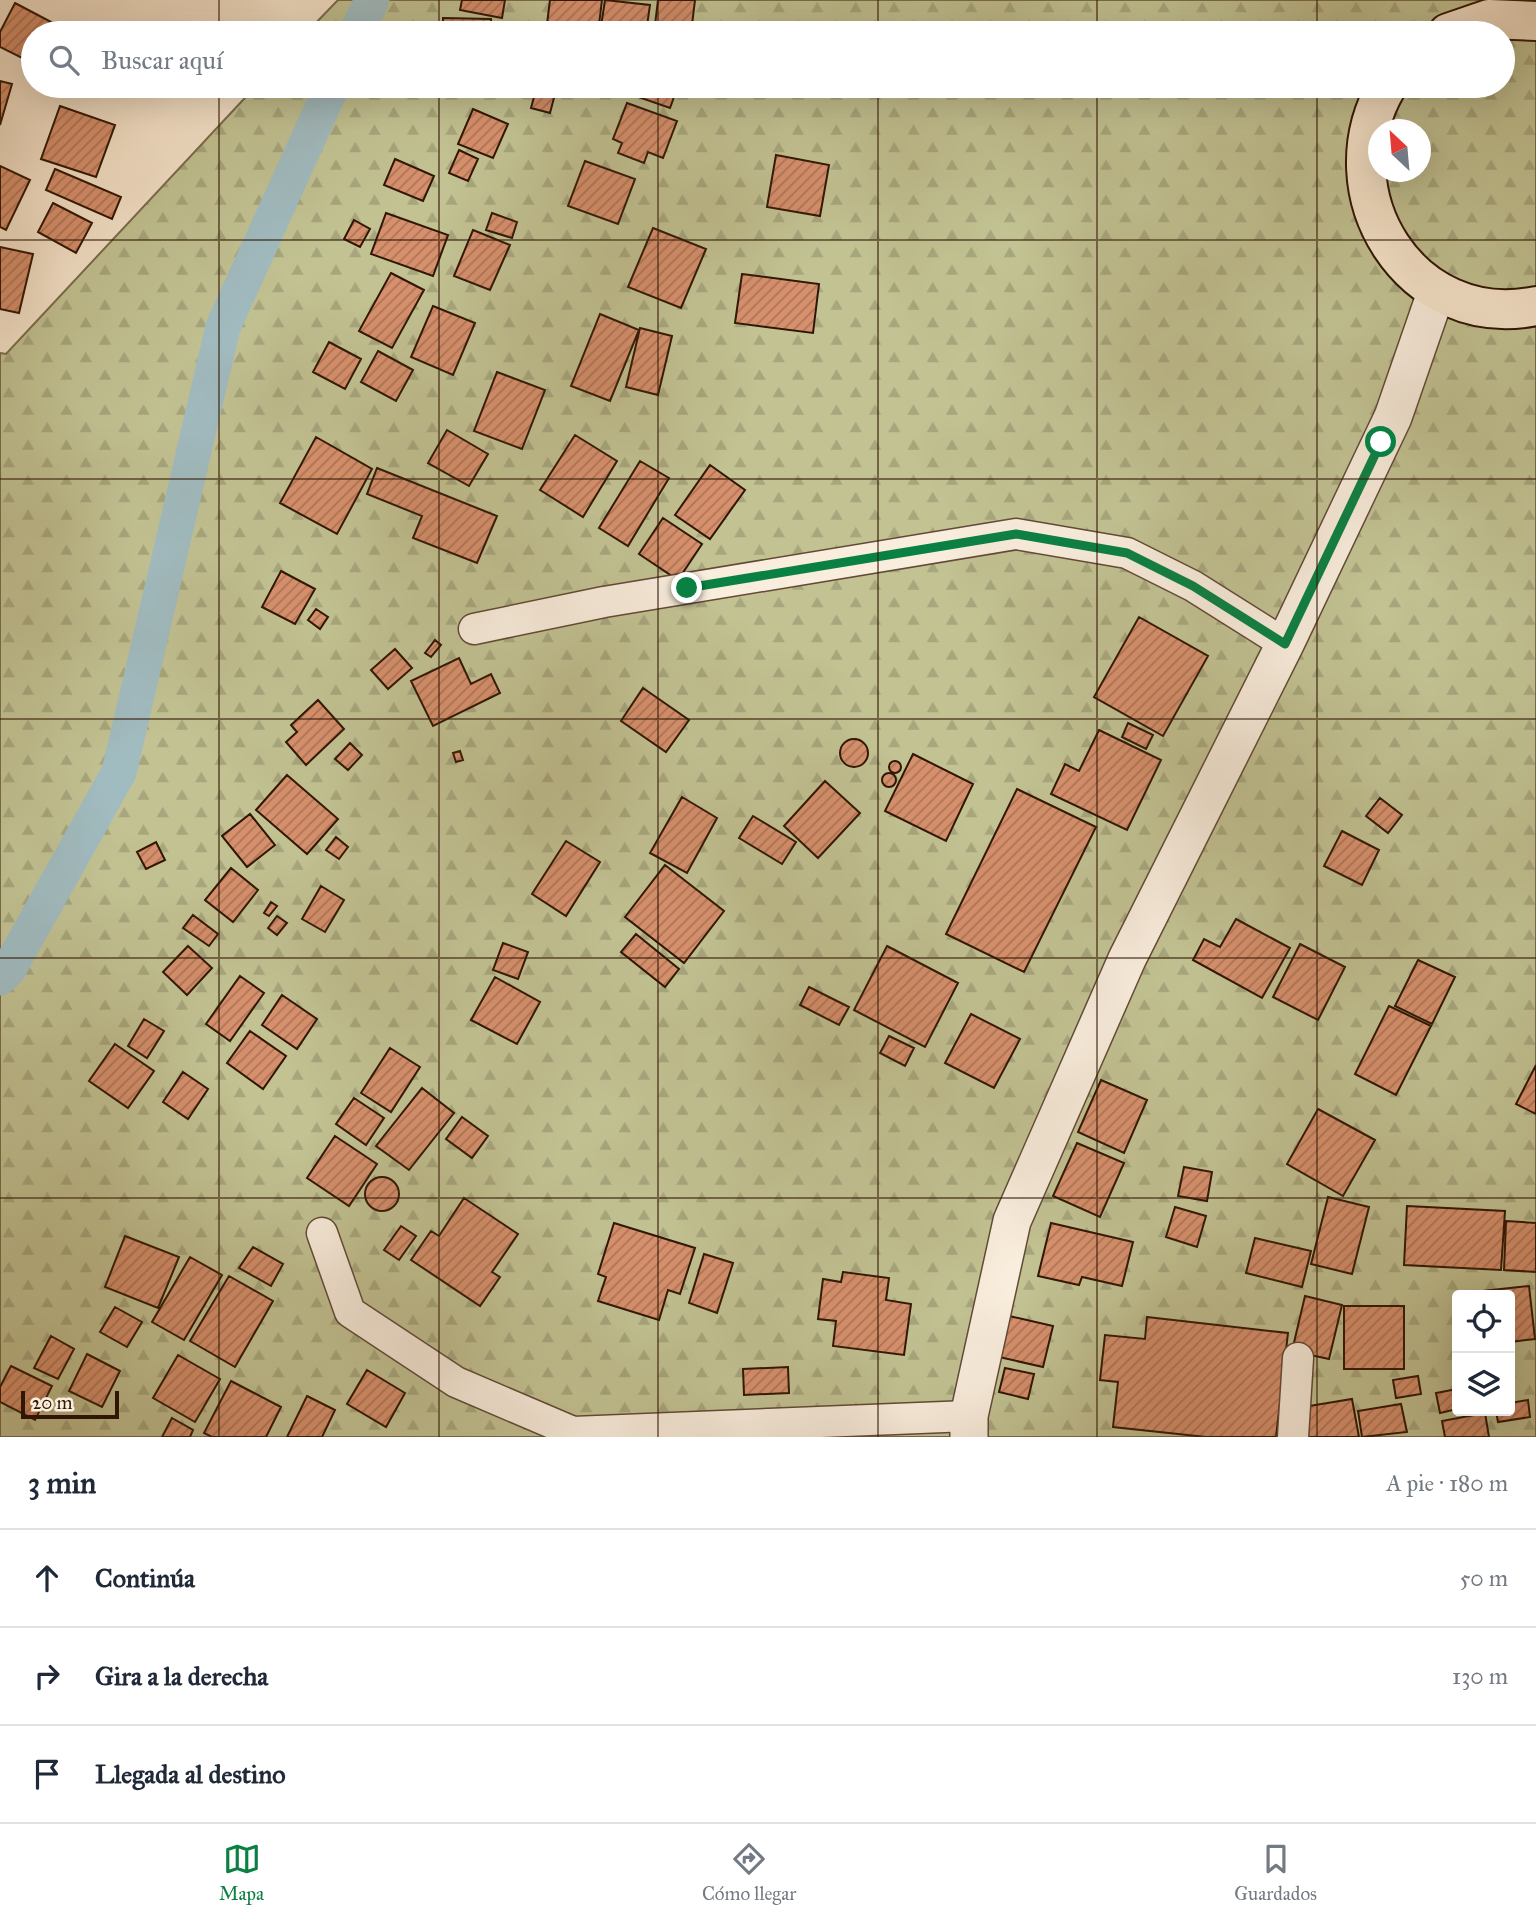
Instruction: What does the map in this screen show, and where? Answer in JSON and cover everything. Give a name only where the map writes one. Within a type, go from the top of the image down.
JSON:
[{"type":"highway","points":[[1448,21],[1489,19],[1516,13]]},
{"type":"highway","points":[[1382,98],[1368,131],[1364,177],[1375,222],[1401,261],[1437,290],[1476,306],[1519,309],[1536,306]]},
{"type":"street","points":[[322,1233],[350,1312],[456,1382],[573,1432],[969,1427],[1012,1221],[1127,959],[1285,644],[1393,417],[1437,290]]},
{"type":"street","points":[[474,629],[604,602],[1016,534],[1127,553],[1193,586],[1285,644]]},
{"type":"street","points":[[1293,1437],[1298,1358]]},
{"type":"green space","points":[[338,0],[1536,0],[1536,1437],[0,1437],[0,353],[6,354],[245,98],[1515,98],[1515,21],[318,21]]},
{"type":"building","points":[[462,0],[505,0],[502,18],[460,10]]},
{"type":"building","points":[[550,0],[602,0],[599,21],[547,21]]},
{"type":"building","points":[[605,0],[650,5],[648,21],[602,21]]},
{"type":"building","points":[[658,0],[695,0],[692,21],[655,21]]},
{"type":"building","points":[[15,3],[49,21],[21,21],[21,58],[0,47],[0,32]]},
{"type":"building","points":[[443,18],[491,19],[491,21],[443,21]]},
{"type":"building","points":[[0,81],[12,84],[0,125]]},
{"type":"building","points":[[534,98],[554,98],[550,113],[531,108]]},
{"type":"building","points":[[641,98],[674,98],[670,108]]},
{"type":"building","points":[[627,103],[677,121],[663,158],[648,152],[644,163],[618,153],[622,143],[613,139]]},
{"type":"building","points":[[60,106],[115,125],[96,177],[41,159]]},
{"type":"building","points":[[473,109],[508,124],[493,158],[458,144]]},
{"type":"building","points":[[459,150],[478,159],[468,181],[449,173]]},
{"type":"building","points":[[776,155],[829,165],[820,216],[767,207]]},
{"type":"building","points":[[395,159],[434,176],[423,201],[384,185]]},
{"type":"building","points":[[585,161],[635,179],[618,224],[568,206]]},
{"type":"building","points":[[0,166],[30,180],[6,230],[0,227]]},
{"type":"building","points":[[55,169],[121,197],[112,219],[46,190]]},
{"type":"building","points":[[53,203],[92,223],[76,253],[38,232]]},
{"type":"building","points":[[386,213],[448,235],[433,276],[371,254]]},
{"type":"building","points":[[492,213],[517,222],[512,238],[486,230]]},
{"type":"building","points":[[354,220],[370,229],[360,247],[344,239]]},
{"type":"building","points":[[653,228],[706,249],[681,308],[628,287]]},
{"type":"building","points":[[473,230],[510,245],[490,290],[454,276]]},
{"type":"building","points":[[0,247],[33,254],[19,313],[0,309]]},
{"type":"building","points":[[391,273],[424,290],[392,348],[359,331]]},
{"type":"building","points":[[742,274],[819,284],[813,333],[735,323]]},
{"type":"building","points":[[433,306],[475,323],[453,375],[411,357]]},
{"type":"building","points":[[600,314],[639,330],[610,401],[571,386]]},
{"type":"building","points":[[640,328],[672,336],[658,395],[626,387]]},
{"type":"building","points":[[329,342],[361,359],[345,389],[313,372]]},
{"type":"building","points":[[378,351],[413,370],[396,401],[361,382]]},
{"type":"building","points":[[497,372],[545,390],[522,449],[474,431]]},
{"type":"building","points":[[447,430],[488,454],[469,486],[428,463]]},
{"type":"building","points":[[575,435],[617,461],[583,517],[540,490]]},
{"type":"building","points":[[316,437],[372,469],[337,534],[280,503]]},
{"type":"building","points":[[640,461],[669,478],[628,546],[599,528]]},
{"type":"building","points":[[710,465],[745,490],[710,539],[675,515]]},
{"type":"building","points":[[377,468],[497,516],[477,563],[413,538],[422,516],[367,494]]},
{"type":"building","points":[[663,518],[702,544],[678,580],[639,554]]},
{"type":"building","points":[[281,571],[315,589],[295,624],[262,607]]},
{"type":"building","points":[[316,609],[328,617],[320,629],[308,620]]},
{"type":"building","points":[[1139,617],[1208,656],[1163,736],[1094,697]]},
{"type":"building","points":[[435,640],[441,645],[431,657],[425,653]]},
{"type":"building","points":[[395,649],[412,668],[388,689],[371,670]]},
{"type":"building","points":[[459,658],[471,684],[491,674],[500,693],[433,726],[411,681]]},
{"type":"building","points":[[643,688],[689,720],[666,752],[621,721]]},
{"type":"building","points":[[318,700],[344,729],[306,765],[286,742],[297,732],[291,725]]},
{"type":"building","points":[[1128,723],[1153,735],[1146,749],[1122,737]]},
{"type":"building","points":[[1099,730],[1161,760],[1127,830],[1051,794],[1065,764],[1079,771]]},
{"type":"building","points":[[854,739],[864,743],[868,753],[864,763],[854,767],[844,763],[840,753],[844,743]]},
{"type":"building","points":[[350,743],[362,755],[348,770],[335,759]]},
{"type":"building","points":[[460,751],[463,760],[456,762],[453,753]]},
{"type":"building","points":[[913,754],[973,784],[946,841],[885,811]]},
{"type":"building","points":[[895,761],[901,767],[895,773],[889,767]]},
{"type":"building","points":[[889,773],[894,775],[894,785],[889,787],[884,785],[882,780],[884,775]]},
{"type":"building","points":[[287,775],[338,819],[307,854],[256,810]]},
{"type":"building","points":[[825,781],[860,813],[818,858],[784,826]]},
{"type":"building","points":[[1017,789],[1096,827],[1024,972],[946,934]]},
{"type":"building","points":[[682,797],[717,818],[687,873],[650,853]]},
{"type":"building","points":[[1380,798],[1402,815],[1388,833],[1366,816]]},
{"type":"building","points":[[250,814],[275,845],[247,867],[222,836]]},
{"type":"building","points":[[753,816],[796,842],[782,864],[739,838]]},
{"type":"building","points":[[1342,831],[1379,850],[1362,885],[1324,866]]},
{"type":"building","points":[[336,837],[348,847],[339,859],[326,850]]},
{"type":"building","points":[[566,841],[600,862],[566,916],[532,894]]},
{"type":"building","points":[[156,842],[165,860],[146,869],[137,852]]},
{"type":"building","points":[[665,865],[724,911],[684,963],[625,917]]},
{"type":"building","points":[[231,868],[258,890],[233,922],[205,900]]},
{"type":"building","points":[[321,886],[344,900],[325,932],[302,919]]},
{"type":"building","points":[[271,902],[277,906],[269,916],[264,913]]},
{"type":"building","points":[[193,915],[218,934],[209,946],[183,928]]},
{"type":"building","points":[[277,916],[287,923],[277,935],[268,928]]},
{"type":"building","points":[[1236,919],[1290,948],[1262,998],[1193,960],[1204,939],[1220,947]]},
{"type":"building","points":[[636,934],[679,969],[665,987],[621,952]]},
{"type":"building","points":[[503,943],[528,952],[518,979],[493,970]]},
{"type":"building","points":[[1300,944],[1345,967],[1318,1020],[1273,997]]},
{"type":"building","points":[[188,946],[212,968],[187,995],[163,972]]},
{"type":"building","points":[[887,946],[958,983],[925,1047],[854,1010]]},
{"type":"building","points":[[1418,960],[1455,977],[1432,1024],[1395,1006]]},
{"type":"building","points":[[240,976],[264,993],[230,1041],[206,1024]]},
{"type":"building","points":[[495,977],[540,1002],[517,1044],[471,1020]]},
{"type":"building","points":[[809,987],[849,1007],[839,1025],[800,1005]]},
{"type":"building","points":[[282,995],[317,1019],[297,1049],[262,1025]]},
{"type":"building","points":[[1389,1006],[1431,1026],[1396,1095],[1355,1074]]},
{"type":"building","points":[[971,1014],[1020,1039],[994,1088],[945,1063]]},
{"type":"building","points":[[144,1019],[164,1031],[147,1058],[128,1046]]},
{"type":"building","points":[[250,1031],[286,1056],[263,1089],[227,1063]]},
{"type":"building","points":[[889,1036],[914,1048],[905,1066],[880,1053]]},
{"type":"building","points":[[115,1044],[154,1071],[128,1108],[89,1081]]},
{"type":"building","points":[[390,1048],[420,1067],[391,1112],[361,1093]]},
{"type":"building","points":[[1536,1065],[1536,1114],[1516,1104]]},
{"type":"building","points":[[183,1072],[208,1089],[188,1119],[163,1102]]},
{"type":"building","points":[[1101,1080],[1147,1100],[1124,1153],[1078,1132]]},
{"type":"building","points":[[422,1088],[454,1113],[409,1170],[376,1146]]},
{"type":"building","points":[[354,1098],[384,1118],[366,1145],[336,1124]]},
{"type":"building","points":[[1318,1109],[1375,1140],[1343,1196],[1287,1164]]},
{"type":"building","points":[[462,1117],[488,1136],[472,1158],[446,1139]]},
{"type":"building","points":[[335,1136],[377,1164],[349,1206],[307,1178]]},
{"type":"building","points":[[1077,1143],[1124,1163],[1100,1217],[1053,1196]]},
{"type":"building","points":[[1184,1167],[1212,1172],[1207,1201],[1178,1196]]},
{"type":"building","points":[[382,1177],[394,1182],[399,1194],[394,1206],[382,1211],[370,1206],[365,1194],[370,1182]]},
{"type":"building","points":[[1328,1197],[1369,1207],[1352,1274],[1311,1264]]},
{"type":"building","points":[[464,1198],[518,1234],[492,1272],[500,1277],[480,1306],[411,1260],[431,1231],[439,1236]]},
{"type":"building","points":[[1407,1206],[1505,1211],[1501,1270],[1404,1265]]},
{"type":"building","points":[[1175,1207],[1206,1216],[1197,1247],[1166,1237]]},
{"type":"building","points":[[1506,1221],[1536,1223],[1536,1272],[1504,1270]]},
{"type":"building","points":[[614,1223],[695,1248],[680,1294],[668,1290],[659,1320],[598,1301],[606,1277],[598,1274]]},
{"type":"building","points":[[1051,1223],[1133,1242],[1122,1286],[1082,1277],[1079,1285],[1038,1276]]},
{"type":"building","points":[[401,1226],[416,1236],[399,1260],[384,1250]]},
{"type":"building","points":[[125,1236],[179,1257],[158,1308],[105,1287]]},
{"type":"building","points":[[1255,1238],[1311,1251],[1302,1287],[1246,1273]]},
{"type":"building","points":[[253,1247],[283,1264],[271,1286],[239,1268]]},
{"type":"building","points":[[704,1254],[733,1263],[717,1313],[689,1303]]},
{"type":"building","points":[[190,1257],[222,1275],[184,1340],[152,1322]]},
{"type":"building","points":[[843,1272],[889,1278],[886,1300],[911,1304],[904,1355],[833,1346],[836,1321],[818,1319],[823,1279],[841,1282]]},
{"type":"building","points":[[229,1276],[273,1301],[235,1367],[190,1341]]},
{"type":"building","points":[[1529,1286],[1535,1339],[1515,1341],[1515,1290],[1492,1290]]},
{"type":"building","points":[[1305,1296],[1342,1305],[1329,1359],[1292,1351]]},
{"type":"building","points":[[1344,1306],[1404,1306],[1404,1369],[1344,1369]]},
{"type":"building","points":[[115,1307],[142,1322],[127,1347],[100,1332]]},
{"type":"building","points":[[1009,1316],[1053,1326],[1043,1367],[999,1357]]},
{"type":"building","points":[[1147,1317],[1288,1333],[1276,1437],[1206,1437],[1113,1427],[1118,1382],[1100,1380],[1105,1335],[1145,1339]]},
{"type":"building","points":[[51,1336],[74,1349],[58,1379],[34,1368]]},
{"type":"building","points":[[87,1354],[120,1371],[102,1407],[69,1391]]},
{"type":"building","points":[[178,1355],[220,1379],[195,1422],[153,1398]]},
{"type":"building","points":[[11,1366],[52,1386],[35,1420],[0,1402],[0,1387]]},
{"type":"building","points":[[788,1367],[789,1393],[744,1395],[743,1369]]},
{"type":"building","points":[[1005,1368],[1034,1374],[1028,1399],[999,1392]]},
{"type":"building","points":[[367,1370],[405,1393],[386,1427],[347,1404]]},
{"type":"building","points":[[1418,1376],[1421,1394],[1396,1398],[1393,1380]]},
{"type":"building","points":[[231,1381],[281,1407],[266,1437],[212,1437],[204,1433]]},
{"type":"building","points":[[1452,1390],[1452,1410],[1440,1413],[1436,1393]]},
{"type":"building","points":[[307,1396],[335,1410],[322,1437],[287,1437]]},
{"type":"building","points":[[1352,1399],[1359,1437],[1308,1437],[1303,1407]]},
{"type":"building","points":[[1528,1400],[1530,1417],[1498,1422],[1497,1416],[1515,1416],[1515,1402]]},
{"type":"building","points":[[1401,1404],[1407,1432],[1362,1437],[1358,1411]]},
{"type":"building","points":[[1486,1416],[1489,1437],[1445,1437],[1442,1421]]},
{"type":"building","points":[[172,1418],[193,1430],[190,1437],[162,1437]]},
{"type":"waterway","points":[[362,21],[372,0]]},
{"type":"waterway","points":[[0,978],[9,969],[119,772],[223,327],[327,98]]},
{"type":"route","points":[[687,588],[1016,534],[1127,553],[1193,586],[1285,644],[1381,442]]}]
